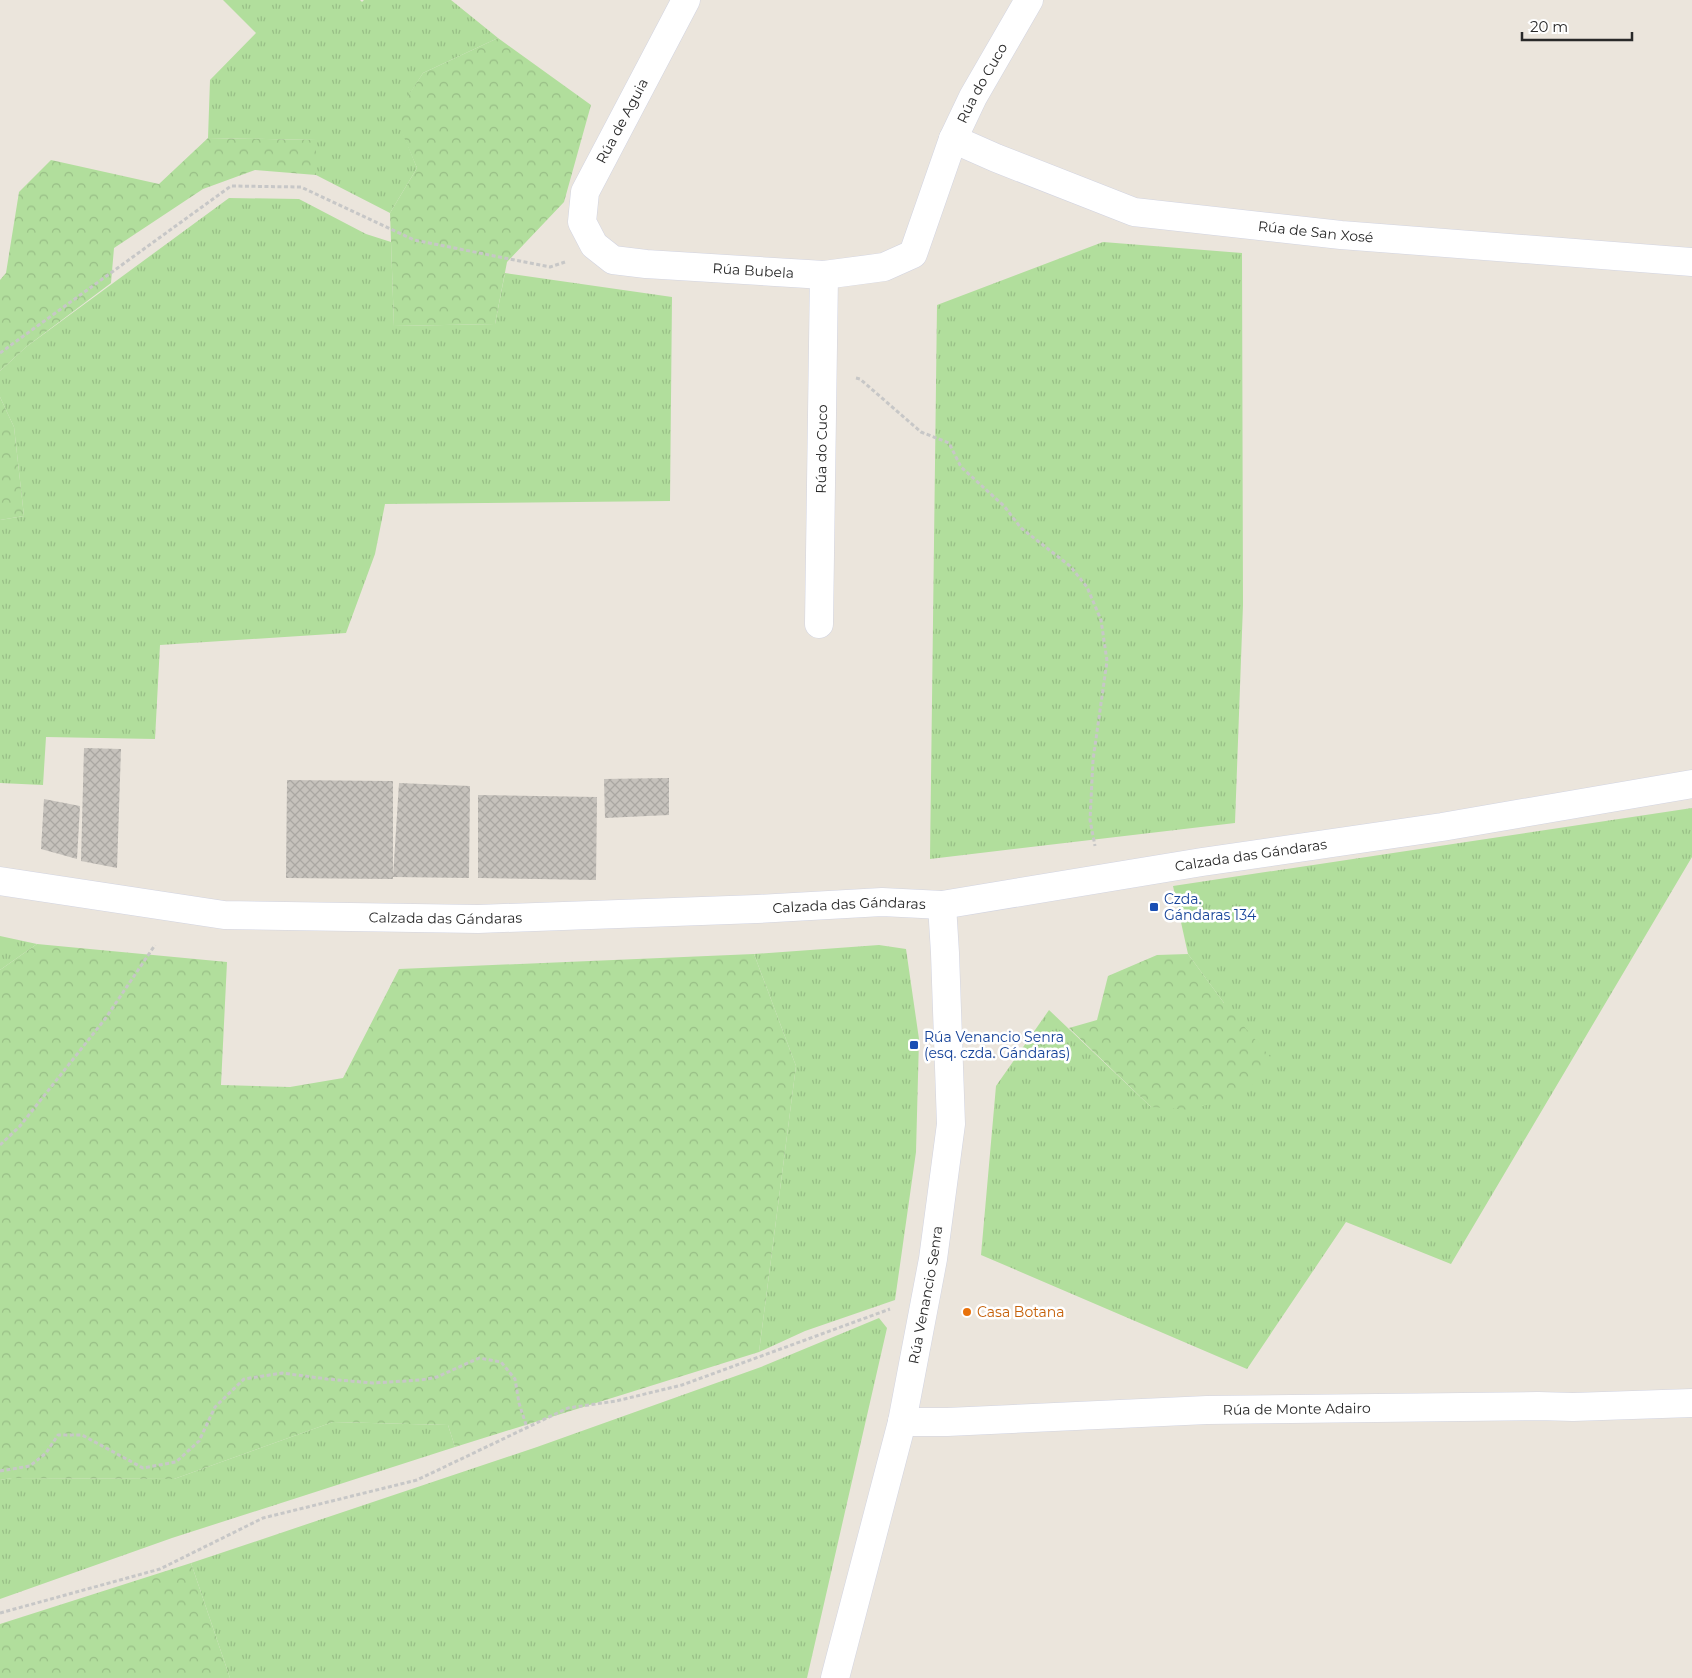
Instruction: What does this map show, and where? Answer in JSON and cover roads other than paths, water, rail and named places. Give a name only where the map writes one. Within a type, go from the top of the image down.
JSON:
[{"type":"street","name":"Rúa de Aguia","points":[[594,245],[582,222],[585,192],[686,0]]},
{"type":"street","name":"Rúa do Cuco","points":[[914,254],[953,138],[973,97],[1030,0]]},
{"type":"street","name":"Rúa de San Xosé","points":[[953,138],[996,158],[1134,212],[1341,236],[1692,262]]},
{"type":"street","name":"Rúa Bubela","points":[[594,245],[613,260],[646,264],[824,275],[884,268],[914,254]]},
{"type":"street","name":"Rúa do Cuco","points":[[819,624],[824,275]]},
{"type":"street","name":"Calzada das Gándaras","points":[[0,881],[224,915],[478,918],[758,909],[882,902],[942,905],[1202,862],[1442,827],[1692,784]]},
{"type":"street","name":"Rúa Venancio Senra","points":[[835,1678],[902,1422],[933,1259],[951,1124],[942,905]]},
{"type":"street","name":"Rúa de Monte Adairo","points":[[902,1422],[947,1422],[1207,1410],[1573,1407],[1692,1404]]},
{"type":"place","name":"Czda. Gándaras 134","points":[[1154,907]]},
{"type":"place","name":"Rúa Venancio Senra (esq. czda. Gándaras)","points":[[914,1045]]},
{"type":"place","name":"Casa Botana","points":[[967,1312]]}]
